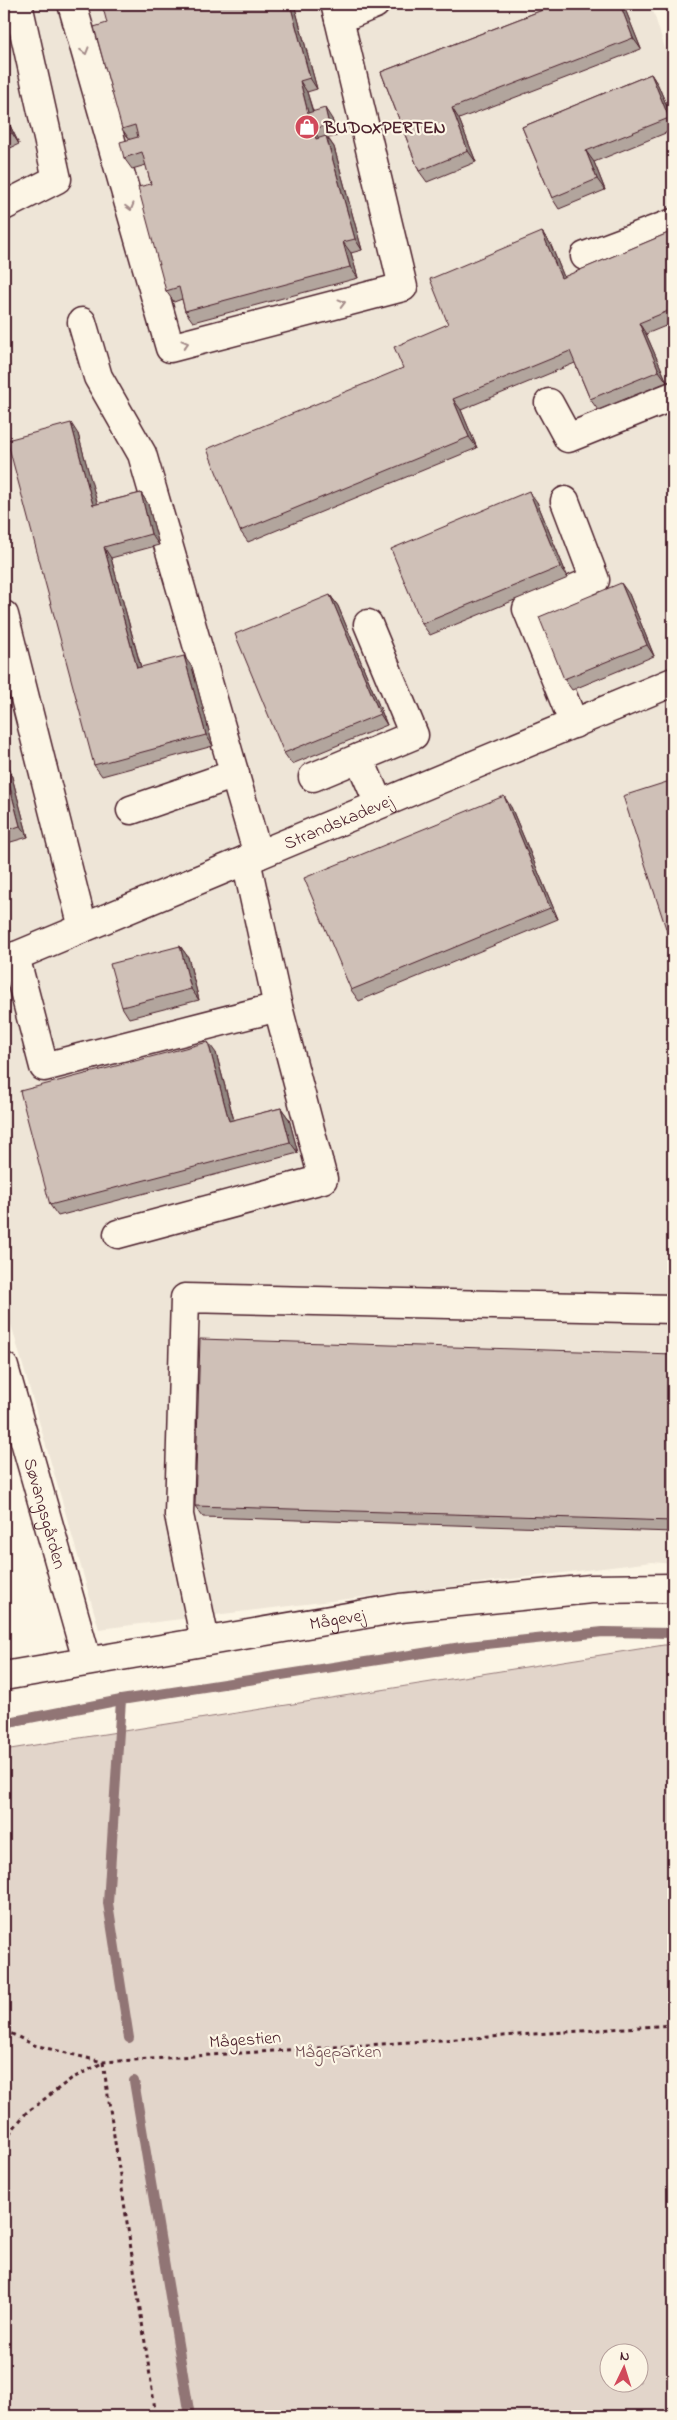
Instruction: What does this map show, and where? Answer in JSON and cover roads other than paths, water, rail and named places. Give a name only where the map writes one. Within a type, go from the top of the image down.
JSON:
[{"type":"street","points":[[4,206],[57,179],[18,4]]},
{"type":"street","points":[[72,4],[170,348],[403,287],[337,11],[375,4]]},
{"type":"street","points":[[585,256],[673,223]]},
{"type":"street","points":[[82,322],[98,377],[142,454],[235,774],[252,857],[278,1007],[323,1179],[118,1234]]},
{"type":"street","points":[[549,403],[568,438],[673,396]]},
{"type":"street","points":[[565,501],[595,580],[527,609],[574,724]]},
{"type":"street","points":[[4,615],[83,928]]},
{"type":"street","points":[[313,777],[414,735],[368,624]]},
{"type":"street","name":"Strandskadevej","points":[[9,959],[673,682]]},
{"type":"street","points":[[359,758],[379,804]]},
{"type":"street","points":[[131,810],[235,774]]},
{"type":"street","points":[[9,959],[44,1067],[278,1007]]},
{"type":"street","points":[[205,1640],[179,1515],[185,1298],[673,1309]]},
{"type":"street","name":"Søvangsgården","points":[[4,1367],[87,1660]]},
{"type":"street","name":"Mågevej","points":[[4,1676],[87,1660],[400,1608],[591,1589],[673,1588]]},
{"type":"waterway","points":[[129,2038],[108,1903],[121,1700],[468,1646],[603,1632],[673,1633]]},
{"type":"waterway","points":[[4,1723],[121,1700]]},
{"type":"waterway","points":[[134,2081],[190,2416]]},
{"type":"place","name":"BUDOXPERTEN","points":[[307,127]]},
{"type":"park label","name":"Mågeparken","points":[[338,2051]]}]
